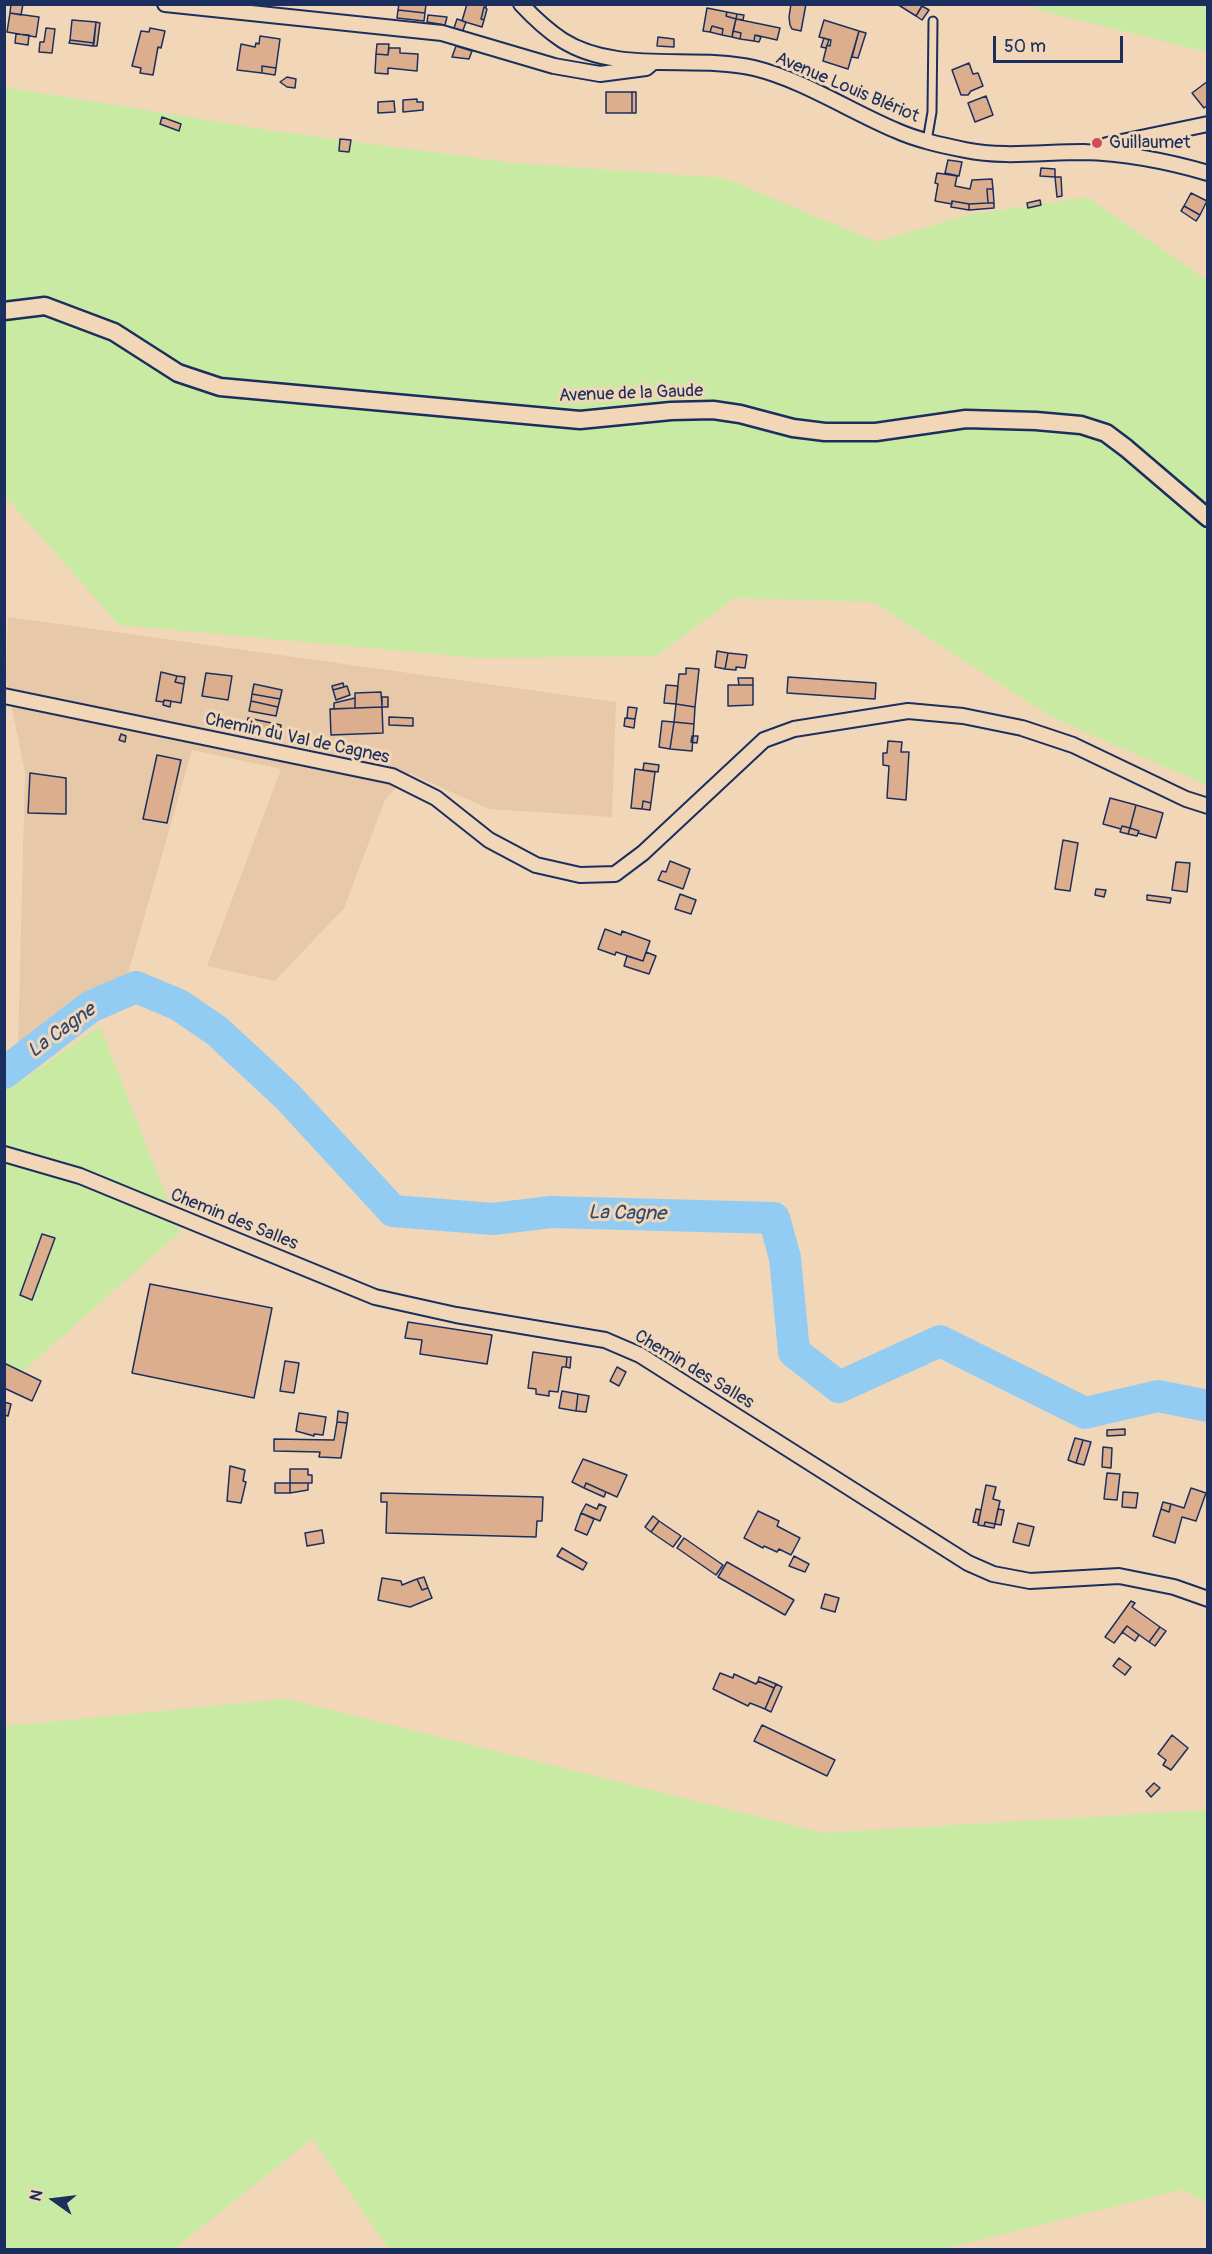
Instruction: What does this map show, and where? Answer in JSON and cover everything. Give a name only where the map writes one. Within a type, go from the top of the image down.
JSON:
[{"type":"street","points":[[165,4],[442,33],[554,66],[600,74],[646,68],[653,62]]},
{"type":"street","name":"Avenue Louis Blériot","points":[[521,4],[541,25],[564,41],[585,50],[604,56],[653,62],[722,63],[754,68],[783,77],[896,131],[927,141],[968,151],[995,153],[1105,153],[1147,159],[1208,173]]},
{"type":"street","points":[[1105,153],[1107,145],[1208,124]]},
{"type":"street","name":"Avenue de la Gaude","points":[[4,311],[45,306],[114,332],[178,373],[220,387],[580,420],[671,411],[713,410],[740,414],[794,428],[825,432],[876,432],[966,419],[1081,425],[1106,433],[1208,518]]},
{"type":"street","name":"Chemin du Val de Cagnes","points":[[4,696],[392,776],[436,798],[489,840],[536,865],[580,875],[615,874],[643,853],[764,740],[794,729],[908,711],[963,716],[1022,728],[1073,745],[1186,799],[1208,806]]},
{"type":"street","name":"Chemin des Salles","points":[[4,1154],[80,1176],[375,1297],[456,1315],[594,1338],[640,1355],[968,1563],[993,1574],[1030,1581],[1119,1576],[1174,1587],[1208,1599]]},
{"type":"lane","points":[[927,141],[932,112],[933,21]]},
{"type":"shaded area","points":[[8,617],[616,702],[612,817],[489,809],[409,773],[385,800],[344,908],[275,981],[207,966],[281,769],[192,750],[127,977],[18,1047],[25,773],[6,678]]},
{"type":"green space","points":[[1030,5],[1207,5],[1207,52],[1042,11]]},
{"type":"green space","points":[[4,87],[274,131],[514,163],[724,178],[877,242],[967,215],[1087,197],[1207,280],[1207,785],[1055,719],[873,602],[735,598],[656,656],[479,658],[119,625],[5,496]]},
{"type":"green space","points":[[100,1026],[180,1232],[5,1387],[5,1092]]},
{"type":"green space","points":[[286,1699],[823,1833],[1207,1810],[1207,2202],[1181,2190],[942,2249],[389,2249],[312,2139],[174,2249],[5,2249],[5,1726]]},
{"type":"building","points":[[11,4],[23,4],[21,15],[10,13]]},
{"type":"building","points":[[399,4],[426,4],[425,13],[398,10]]},
{"type":"building","points":[[467,4],[487,4],[481,19],[484,20],[482,27],[462,21]]},
{"type":"building","points":[[791,4],[806,4],[801,31],[792,29],[790,25]]},
{"type":"building","points":[[897,4],[923,4],[916,16]]},
{"type":"building","points":[[922,6],[929,10],[922,20],[916,16]]},
{"type":"building","points":[[484,7],[487,9],[484,20],[481,19]]},
{"type":"building","points":[[707,8],[727,12],[726,16],[736,19],[732,37],[722,35],[723,29],[712,26],[710,32],[703,31]]},
{"type":"building","points":[[398,10],[425,13],[424,21],[397,18]]},
{"type":"building","points":[[727,12],[737,14],[736,19],[726,16]]},
{"type":"building","points":[[10,13],[39,17],[36,37],[7,32]]},
{"type":"building","points":[[737,14],[744,15],[743,20],[736,19]]},
{"type":"building","points":[[428,15],[447,17],[445,25],[427,22]]},
{"type":"building","points":[[457,19],[466,22],[462,33],[453,31]]},
{"type":"building","points":[[736,19],[780,28],[777,40],[755,35],[754,41],[740,39],[741,33],[733,31]]},
{"type":"building","points":[[72,20],[96,22],[94,43],[70,40]]},
{"type":"building","points":[[824,20],[859,31],[848,69],[823,61],[827,45],[830,46],[831,40],[819,37]]},
{"type":"building","points":[[96,22],[100,23],[97,46],[93,46]]},
{"type":"building","points":[[712,26],[723,29],[722,35],[710,32]]},
{"type":"building","points":[[46,28],[55,29],[52,53],[39,52],[40,42],[44,42]]},
{"type":"building","points":[[150,28],[165,31],[161,48],[158,47],[153,75],[140,73],[141,68],[132,66],[141,31],[149,32]]},
{"type":"building","points":[[733,31],[741,33],[740,39],[732,37]]},
{"type":"building","points":[[859,31],[866,33],[858,58],[852,57]]},
{"type":"building","points":[[16,34],[29,35],[28,45],[15,43]]},
{"type":"building","points":[[755,35],[761,37],[759,42],[754,41]]},
{"type":"building","points":[[260,36],[280,39],[276,68],[262,66],[262,73],[237,70],[241,44],[255,47],[256,43],[259,44]]},
{"type":"building","points":[[658,37],[674,39],[674,47],[657,46]]},
{"type":"building","points":[[824,38],[829,40],[826,48],[821,47]]},
{"type":"building","points":[[70,40],[94,43],[93,46],[69,43]]},
{"type":"building","points":[[377,44],[389,44],[388,55],[376,54]]},
{"type":"building","points":[[456,46],[472,51],[469,59],[452,57]]},
{"type":"building","points":[[389,48],[400,48],[400,53],[418,54],[417,71],[388,68],[388,74],[375,73],[376,54],[388,55]]},
{"type":"building","points":[[969,63],[973,74],[978,73],[983,86],[971,91],[968,95],[961,95],[952,70]]},
{"type":"building","points":[[262,66],[276,68],[275,75],[262,73]]},
{"type":"building","points":[[287,77],[296,79],[295,88],[287,87],[280,82]]},
{"type":"building","points":[[1208,81],[1208,105],[1204,108],[1192,93]]},
{"type":"building","points":[[606,92],[632,92],[632,113],[606,113]]},
{"type":"building","points":[[632,92],[636,92],[636,113],[632,113]]},
{"type":"building","points":[[986,96],[993,115],[975,122],[968,103]]},
{"type":"building","points":[[417,99],[417,102],[423,102],[423,110],[403,112],[403,100]]},
{"type":"building","points":[[394,101],[395,112],[378,113],[378,102]]},
{"type":"building","points":[[162,117],[181,124],[179,131],[160,124]]},
{"type":"building","points":[[340,139],[351,140],[349,152],[339,151]]},
{"type":"building","points":[[948,160],[962,162],[959,176],[945,173]]},
{"type":"building","points":[[1041,168],[1055,169],[1055,177],[1040,176]]},
{"type":"building","points":[[937,173],[957,176],[955,186],[970,189],[972,180],[992,179],[993,189],[987,189],[988,203],[969,204],[952,201],[952,204],[935,201]]},
{"type":"building","points":[[1055,177],[1061,177],[1062,196],[1057,197]]},
{"type":"building","points":[[987,189],[993,189],[994,203],[988,203]]},
{"type":"building","points":[[1191,193],[1207,201],[1200,215],[1184,206]]},
{"type":"building","points":[[1040,200],[1041,205],[1028,208],[1027,203]]},
{"type":"building","points":[[952,201],[969,204],[969,210],[951,207]]},
{"type":"building","points":[[994,203],[994,208],[969,210],[969,204]]},
{"type":"building","points":[[1184,206],[1200,215],[1196,221],[1181,211]]},
{"type":"building","points":[[717,651],[728,653],[725,669],[715,667]]},
{"type":"building","points":[[728,653],[747,655],[745,668],[725,669]]},
{"type":"building","points":[[686,668],[699,669],[695,707],[676,704],[679,674],[686,674]]},
{"type":"building","points":[[161,672],[177,676],[175,682],[184,684],[181,703],[156,701]]},
{"type":"building","points":[[206,673],[232,676],[228,700],[202,696]]},
{"type":"building","points":[[177,676],[185,677],[184,684],[175,682]]},
{"type":"building","points":[[788,677],[876,683],[875,699],[787,693]]},
{"type":"building","points":[[738,678],[753,678],[753,685],[739,685]]},
{"type":"building","points":[[343,683],[344,687],[333,690],[332,686]]},
{"type":"building","points":[[254,684],[282,690],[280,699],[252,694]]},
{"type":"building","points":[[666,685],[678,686],[676,704],[664,703]]},
{"type":"building","points":[[728,685],[753,685],[753,705],[728,706]]},
{"type":"building","points":[[347,686],[350,695],[336,700],[333,690]]},
{"type":"building","points":[[381,692],[382,707],[355,708],[355,693]]},
{"type":"building","points":[[252,694],[280,699],[278,707],[251,701]]},
{"type":"building","points":[[382,697],[388,697],[388,707],[382,707]]},
{"type":"building","points":[[355,698],[355,708],[334,709],[334,703]]},
{"type":"building","points":[[164,700],[171,701],[170,707],[163,705]]},
{"type":"building","points":[[251,701],[278,707],[276,716],[249,711]]},
{"type":"building","points":[[676,704],[695,707],[694,724],[674,722]]},
{"type":"building","points":[[382,707],[383,733],[331,735],[330,709]]},
{"type":"building","points":[[628,707],[637,708],[635,719],[627,718]]},
{"type":"building","points":[[389,717],[413,718],[413,726],[389,725]]},
{"type":"building","points":[[248,718],[281,725],[280,734],[246,728]]},
{"type":"building","points":[[625,718],[635,719],[634,728],[624,726]]},
{"type":"building","points":[[662,721],[674,722],[670,749],[659,747]]},
{"type":"building","points":[[674,722],[694,724],[692,751],[670,749]]},
{"type":"building","points":[[121,734],[126,736],[125,742],[119,740]]},
{"type":"building","points":[[692,736],[698,736],[697,743],[691,742]]},
{"type":"building","points":[[888,741],[902,742],[901,752],[909,752],[906,800],[887,798],[889,766],[883,765],[883,753],[887,753]]},
{"type":"building","points":[[157,755],[181,760],[167,823],[143,819]]},
{"type":"building","points":[[644,763],[659,765],[658,772],[643,770]]},
{"type":"building","points":[[635,769],[655,772],[651,803],[643,801],[642,809],[631,808]]},
{"type":"building","points":[[30,773],[66,778],[66,814],[28,813]]},
{"type":"building","points":[[1110,798],[1136,805],[1130,828],[1122,826],[1121,829],[1103,824]]},
{"type":"building","points":[[643,801],[651,803],[650,810],[642,809]]},
{"type":"building","points":[[1136,805],[1163,813],[1156,838],[1130,828]]},
{"type":"building","points":[[1122,826],[1130,828],[1128,834],[1120,832]]},
{"type":"building","points":[[1130,828],[1139,831],[1137,836],[1128,834]]},
{"type":"building","points":[[1063,840],[1078,843],[1070,891],[1055,889]]},
{"type":"building","points":[[670,861],[690,869],[683,889],[658,880],[662,871],[666,872]]},
{"type":"building","points":[[1176,862],[1190,863],[1187,892],[1172,890]]},
{"type":"building","points":[[1096,889],[1106,890],[1104,897],[1095,895]]},
{"type":"building","points":[[680,894],[696,900],[691,914],[675,909]]},
{"type":"building","points":[[1147,895],[1171,898],[1170,903],[1147,900]]},
{"type":"building","points":[[605,929],[621,935],[622,931],[650,941],[643,961],[598,949]]},
{"type":"building","points":[[646,952],[656,956],[649,974],[624,966],[627,956],[643,961]]},
{"type":"building","points":[[42,1234],[55,1238],[32,1300],[20,1295]]},
{"type":"building","points":[[150,1284],[272,1308],[254,1398],[132,1373]]},
{"type":"building","points":[[408,1322],[492,1335],[487,1364],[420,1354],[422,1340],[405,1338]]},
{"type":"building","points":[[533,1352],[567,1357],[566,1367],[562,1367],[558,1392],[549,1391],[549,1396],[536,1394],[536,1389],[528,1388]]},
{"type":"building","points":[[567,1357],[571,1357],[570,1368],[566,1367]]},
{"type":"building","points":[[285,1361],[299,1363],[294,1393],[280,1391]]},
{"type":"building","points":[[4,1363],[41,1381],[32,1401],[4,1388]]},
{"type":"building","points":[[617,1367],[626,1372],[619,1386],[610,1381]]},
{"type":"building","points":[[562,1391],[578,1394],[576,1411],[559,1408]]},
{"type":"building","points":[[578,1394],[589,1396],[586,1412],[576,1411]]},
{"type":"building","points":[[4,1402],[11,1404],[8,1416],[4,1415]]},
{"type":"building","points":[[338,1411],[348,1413],[347,1423],[337,1422]]},
{"type":"building","points":[[299,1413],[326,1417],[323,1435],[314,1434],[314,1436],[296,1431]]},
{"type":"building","points":[[337,1422],[347,1423],[341,1458],[319,1457],[320,1452],[274,1451],[274,1439],[334,1440]]},
{"type":"building","points":[[1125,1429],[1125,1435],[1107,1436],[1107,1430]]},
{"type":"building","points":[[1075,1438],[1083,1440],[1076,1463],[1068,1460]]},
{"type":"building","points":[[1083,1440],[1091,1442],[1084,1465],[1076,1463]]},
{"type":"building","points":[[1103,1447],[1112,1448],[1111,1468],[1102,1467]]},
{"type":"building","points":[[583,1459],[627,1475],[617,1497],[586,1483],[584,1488],[572,1482]]},
{"type":"building","points":[[230,1466],[245,1470],[243,1481],[246,1482],[241,1503],[227,1501]]},
{"type":"building","points":[[290,1469],[308,1469],[308,1475],[312,1475],[312,1483],[290,1483]]},
{"type":"building","points":[[1107,1473],[1120,1474],[1117,1500],[1104,1499]]},
{"type":"building","points":[[275,1483],[290,1483],[290,1493],[275,1493]]},
{"type":"building","points":[[290,1483],[308,1483],[308,1490],[290,1493]]},
{"type":"building","points":[[586,1483],[606,1492],[604,1497],[584,1488]]},
{"type":"building","points":[[986,1485],[996,1487],[993,1499],[1000,1501],[995,1524],[985,1522],[984,1526],[978,1525]]},
{"type":"building","points":[[1191,1488],[1206,1493],[1196,1521],[1182,1517],[1175,1543],[1153,1536],[1161,1509],[1169,1512],[1171,1504],[1184,1508]]},
{"type":"building","points":[[1123,1492],[1138,1493],[1136,1508],[1122,1507]]},
{"type":"building","points":[[381,1493],[543,1497],[542,1521],[537,1521],[536,1537],[386,1533],[387,1502],[381,1502]]},
{"type":"building","points":[[1163,1502],[1171,1504],[1169,1512],[1161,1509]]},
{"type":"building","points":[[586,1504],[597,1509],[599,1504],[606,1507],[600,1521],[581,1513]]},
{"type":"building","points":[[976,1509],[981,1510],[978,1523],[973,1522]]},
{"type":"building","points":[[998,1509],[1004,1510],[1001,1525],[995,1524]]},
{"type":"building","points":[[758,1511],[779,1521],[777,1526],[800,1538],[791,1555],[779,1549],[777,1552],[764,1546],[763,1548],[744,1538]]},
{"type":"building","points":[[581,1513],[594,1519],[587,1535],[575,1530]]},
{"type":"building","points":[[653,1516],[659,1521],[651,1532],[645,1527]]},
{"type":"building","points":[[659,1521],[681,1536],[673,1547],[651,1532]]},
{"type":"building","points":[[985,1522],[995,1524],[994,1528],[984,1526]]},
{"type":"building","points":[[1018,1523],[1034,1527],[1029,1546],[1013,1542]]},
{"type":"building","points":[[322,1530],[324,1543],[307,1546],[305,1533]]},
{"type":"building","points":[[684,1538],[723,1565],[716,1575],[677,1548]]},
{"type":"building","points":[[562,1548],[587,1563],[583,1570],[557,1556]]},
{"type":"building","points":[[794,1556],[809,1564],[805,1572],[789,1566]]},
{"type":"building","points":[[727,1562],[794,1600],[785,1615],[718,1577]]},
{"type":"building","points":[[424,1577],[428,1588],[422,1590],[417,1579]]},
{"type":"building","points":[[382,1578],[401,1581],[402,1585],[417,1579],[422,1590],[428,1588],[432,1598],[410,1607],[378,1600]]},
{"type":"building","points":[[825,1594],[839,1598],[835,1612],[821,1608]]},
{"type":"building","points":[[1131,1601],[1135,1603],[1132,1607],[1160,1627],[1149,1642],[1127,1626],[1114,1643],[1105,1637]]},
{"type":"building","points":[[1127,1626],[1139,1635],[1135,1641],[1122,1632]]},
{"type":"building","points":[[1160,1627],[1166,1631],[1155,1646],[1149,1642]]},
{"type":"building","points":[[1119,1658],[1131,1667],[1125,1675],[1113,1666]]},
{"type":"building","points":[[720,1673],[733,1678],[734,1674],[756,1684],[758,1681],[774,1688],[765,1709],[750,1703],[748,1706],[713,1689]]},
{"type":"building","points":[[759,1677],[776,1684],[774,1688],[758,1681]]},
{"type":"building","points":[[776,1684],[782,1687],[771,1712],[765,1709]]},
{"type":"building","points":[[762,1725],[835,1760],[827,1776],[754,1741]]},
{"type":"building","points":[[1172,1735],[1188,1748],[1171,1770],[1163,1765],[1166,1760],[1158,1754]]},
{"type":"building","points":[[1154,1783],[1160,1788],[1151,1797],[1146,1791]]},
{"type":"waterway","name":"La Cagne","points":[[4,1073],[90,1007],[136,987],[179,1005],[217,1031],[287,1096],[393,1211],[493,1219],[551,1212],[774,1218],[785,1258],[794,1352],[839,1387],[940,1341],[1085,1413],[1158,1396],[1208,1406]]},
{"type":"place","name":"Guillaumet","points":[[1097,143]]}]
